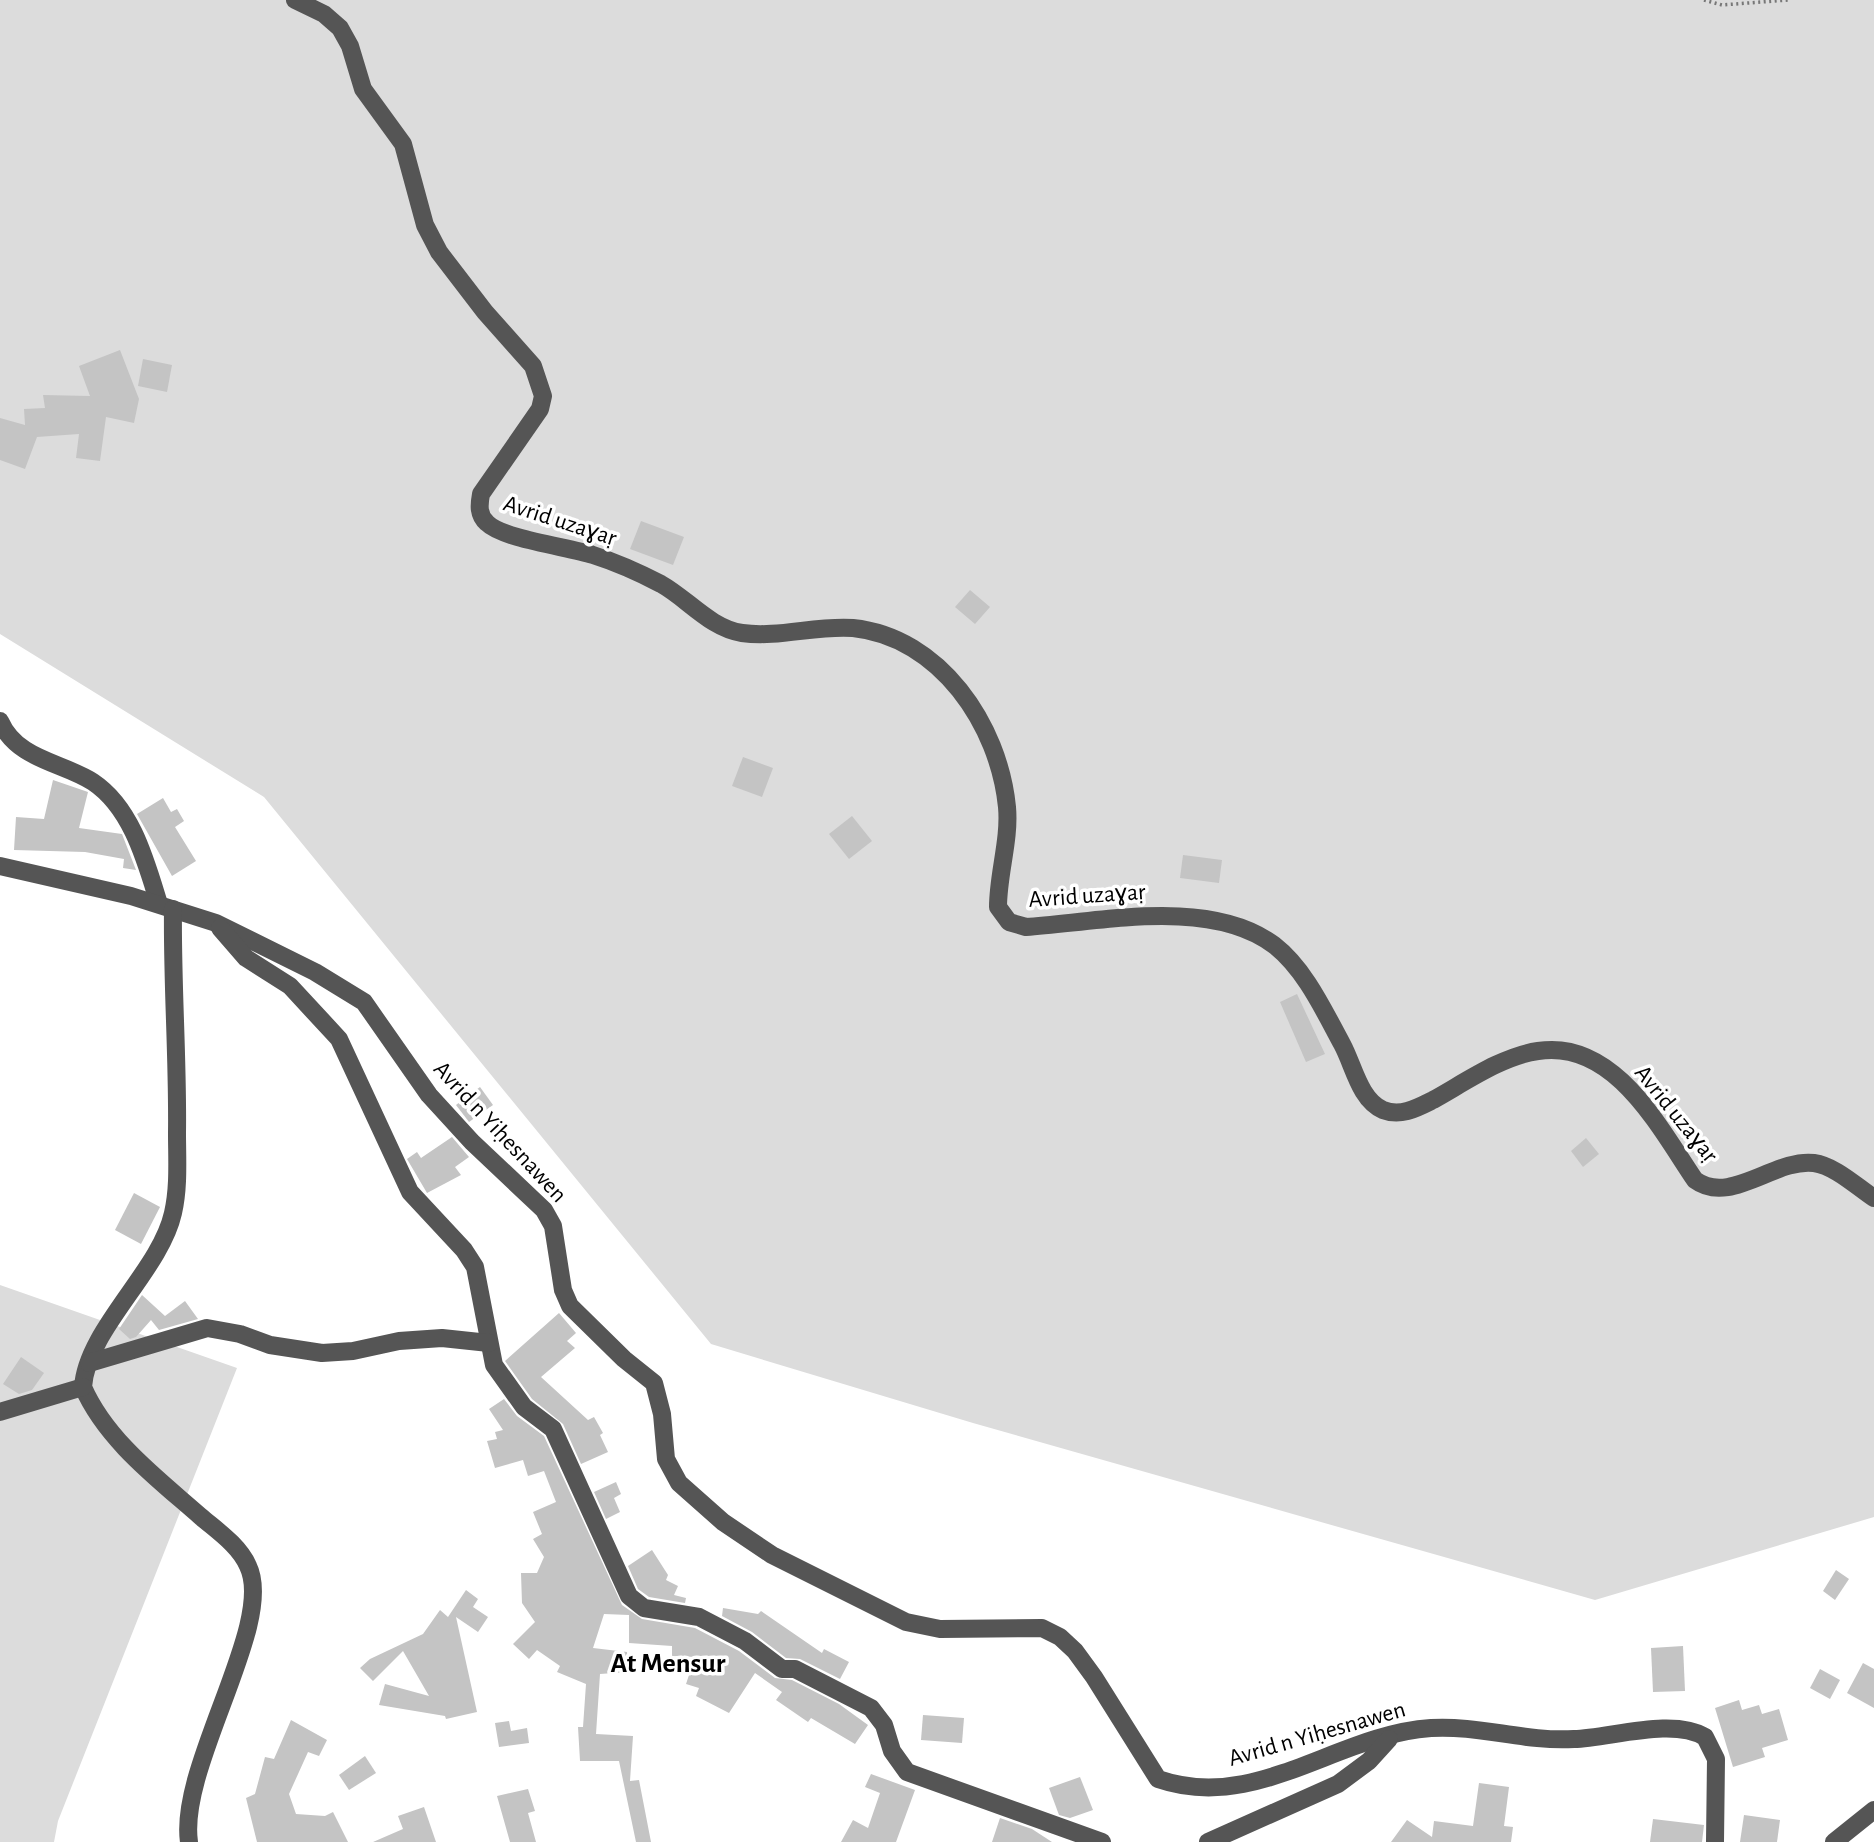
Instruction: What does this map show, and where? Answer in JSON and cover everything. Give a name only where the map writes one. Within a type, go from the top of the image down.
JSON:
[{"type":"street","name":"Avrid uzaɣaṛ","points":[[295,0],[324,14],[340,28],[350,46],[363,89],[403,144],[425,225],[439,252],[478,303],[533,366],[540,381],[543,396],[540,409],[481,494],[479,506],[486,523],[500,532],[594,555],[661,585],[716,624],[742,633],[856,628],[917,649],[930,658],[948,675],[975,712],[999,771],[1007,808],[998,907],[1009,922],[1026,927],[1171,916],[1253,931],[1285,955],[1314,994],[1366,1097],[1385,1111],[1408,1112],[1496,1067],[1536,1051],[1575,1051],[1601,1064],[1620,1082],[1648,1112],[1695,1180],[1703,1186],[1710,1188],[1735,1185],[1788,1165],[1815,1163],[1827,1166],[1874,1198]]},
{"type":"street","points":[[0,721],[19,745],[43,761],[92,781],[111,797],[130,825],[166,906],[177,1106],[173,1214],[135,1287],[89,1363],[83,1387],[105,1426],[169,1489],[230,1543],[248,1566],[253,1611],[207,1741],[188,1825],[189,1842]]},
{"type":"street","name":"Avrid n Yiḥesnawen","points":[[0,866],[166,906],[216,923],[315,972],[364,1002],[429,1095],[472,1142],[544,1210],[553,1226],[563,1290],[570,1306],[624,1359],[654,1383],[661,1406],[666,1459],[679,1483],[733,1528],[805,1573],[906,1622],[940,1629],[1042,1628],[1060,1637],[1075,1651],[1094,1676],[1147,1767],[1158,1779],[1173,1785],[1196,1787],[1254,1782],[1304,1768],[1392,1736],[1429,1728],[1475,1729],[1519,1738],[1574,1739],[1663,1729],[1697,1732],[1705,1737],[1716,1759],[1715,1842]]},
{"type":"street","points":[[216,923],[246,958],[290,986],[339,1039],[410,1192],[464,1250],[475,1267],[494,1366],[514,1394],[539,1421],[553,1429],[629,1596],[654,1611],[699,1617],[745,1641],[782,1669],[795,1669],[871,1708],[884,1725],[892,1751],[907,1772],[1102,1842]]},
{"type":"street","points":[[89,1363],[207,1328],[240,1334],[270,1345],[322,1353],[421,1340],[489,1343]]},
{"type":"street","points":[[0,1412],[83,1387]]},
{"type":"street","points":[[1208,1842],[1338,1784],[1369,1761],[1392,1736]]},
{"type":"street","points":[[1834,1842],[1874,1810]]},
{"type":"path","points":[[1704,0],[1722,5],[1788,0]]},
{"type":"shaded area","points":[[0,0],[1874,0],[1874,1517],[1595,1600],[973,1423],[711,1344],[264,797],[0,634]]},
{"type":"shaded area","points":[[0,1285],[237,1368],[58,1821],[54,1842],[0,1842]]},
{"type":"building","points":[[120,350],[139,399],[134,423],[106,417],[100,461],[76,458],[79,434],[37,437],[25,469],[0,460],[0,418],[25,425],[24,409],[45,408],[43,395],[90,396],[79,366]]},
{"type":"building","points":[[143,359],[172,365],[167,392],[138,386]]},
{"type":"building","points":[[641,521],[684,537],[673,565],[630,549]]},
{"type":"building","points":[[970,590],[990,607],[975,624],[955,607]]},
{"type":"building","points":[[743,757],[773,768],[762,797],[732,786]]},
{"type":"building","points":[[53,780],[88,792],[79,828],[122,834],[136,870],[123,868],[124,859],[85,852],[14,850],[16,817],[44,819]]},
{"type":"building","points":[[163,798],[171,812],[177,809],[184,821],[175,827],[196,861],[172,876],[137,814]]},
{"type":"building","points":[[852,816],[872,841],[849,859],[829,834]]},
{"type":"building","points":[[1183,855],[1222,860],[1219,883],[1180,878]]},
{"type":"building","points":[[1297,994],[1325,1054],[1306,1062],[1280,1002]]},
{"type":"building","points":[[480,1087],[493,1105],[469,1122],[456,1105]]},
{"type":"building","points":[[452,1137],[469,1157],[455,1167],[461,1175],[427,1193],[407,1159],[417,1152],[421,1158]]},
{"type":"building","points":[[1586,1138],[1599,1154],[1583,1167],[1571,1151]]},
{"type":"building","points":[[134,1193],[160,1207],[141,1244],[115,1230]]},
{"type":"building","points":[[142,1295],[165,1316],[185,1301],[198,1319],[159,1330],[151,1320],[136,1337],[130,1339],[119,1329]]},
{"type":"building","points":[[559,1313],[576,1333],[567,1341],[575,1348],[541,1377],[588,1420],[594,1417],[603,1433],[600,1435],[608,1452],[581,1464],[563,1424],[532,1399],[505,1361]]},
{"type":"building","points":[[21,1357],[44,1373],[32,1390],[19,1394],[3,1384]]},
{"type":"building","points":[[504,1399],[517,1416],[544,1436],[622,1605],[642,1619],[695,1628],[739,1651],[775,1678],[792,1680],[839,1704],[868,1725],[855,1744],[811,1718],[808,1722],[776,1700],[782,1692],[755,1673],[729,1713],[696,1696],[699,1688],[686,1684],[695,1657],[672,1656],[672,1646],[629,1643],[629,1615],[604,1614],[593,1648],[627,1652],[628,1672],[600,1674],[596,1734],[633,1736],[630,1781],[639,1780],[651,1842],[636,1842],[619,1761],[580,1761],[578,1727],[583,1727],[586,1684],[557,1672],[560,1666],[537,1650],[529,1659],[513,1644],[535,1622],[522,1603],[521,1573],[537,1573],[544,1557],[533,1539],[542,1534],[533,1512],[556,1502],[544,1471],[528,1476],[523,1460],[495,1468],[487,1441],[497,1439],[495,1432],[503,1430],[489,1409]]},
{"type":"building","points":[[616,1482],[621,1494],[614,1498],[620,1512],[606,1519],[594,1492]]},
{"type":"building","points":[[652,1550],[668,1575],[666,1580],[678,1586],[674,1595],[686,1598],[685,1603],[649,1597],[638,1589],[628,1566]]},
{"type":"building","points":[[1836,1570],[1849,1579],[1835,1600],[1823,1591]]},
{"type":"building","points":[[466,1590],[478,1599],[473,1607],[488,1617],[478,1632],[456,1617],[477,1712],[446,1719],[445,1716],[379,1705],[385,1684],[429,1696],[403,1651],[373,1681],[360,1668],[370,1659],[423,1634],[440,1610],[448,1617]]},
{"type":"building","points":[[723,1608],[758,1614],[761,1611],[822,1653],[824,1649],[849,1662],[840,1679],[800,1659],[786,1658],[752,1632],[722,1616]]},
{"type":"building","points":[[1683,1646],[1685,1691],[1653,1692],[1651,1648]]},
{"type":"building","points":[[1863,1663],[1874,1669],[1874,1708],[1847,1693]]},
{"type":"building","points":[[1820,1669],[1840,1680],[1830,1699],[1810,1688]]},
{"type":"building","points":[[1739,1700],[1742,1710],[1759,1705],[1762,1714],[1779,1709],[1788,1740],[1762,1748],[1765,1757],[1733,1767],[1715,1708]]},
{"type":"building","points":[[923,1715],[964,1718],[962,1743],[921,1740]]},
{"type":"building","points":[[291,1720],[327,1740],[319,1756],[308,1752],[289,1794],[296,1814],[325,1816],[333,1812],[348,1842],[257,1842],[246,1798],[255,1794],[265,1757],[274,1759]]},
{"type":"building","points":[[509,1721],[511,1731],[527,1728],[529,1743],[499,1747],[495,1723]]},
{"type":"building","points":[[365,1756],[376,1773],[349,1790],[339,1775]]},
{"type":"building","points":[[871,1774],[915,1790],[896,1842],[841,1842],[853,1820],[868,1828],[880,1793],[865,1787]]},
{"type":"building","points":[[1080,1777],[1093,1810],[1070,1818],[1059,1815],[1049,1788]]},
{"type":"building","points":[[1479,1783],[1509,1787],[1504,1826],[1513,1827],[1511,1842],[1391,1842],[1407,1820],[1432,1837],[1434,1821],[1473,1826]]},
{"type":"building","points":[[528,1789],[535,1811],[528,1813],[536,1842],[510,1842],[497,1796]]},
{"type":"building","points":[[424,1807],[436,1842],[373,1842],[403,1829],[398,1816]]},
{"type":"building","points":[[1744,1815],[1780,1820],[1777,1842],[1740,1842]]},
{"type":"building","points":[[1000,1818],[1032,1829],[1052,1842],[992,1842]]},
{"type":"building","points":[[1653,1819],[1704,1825],[1702,1842],[1650,1842]]},
{"type":"district","name":"At Mensur","points":[[668,1664]]}]
